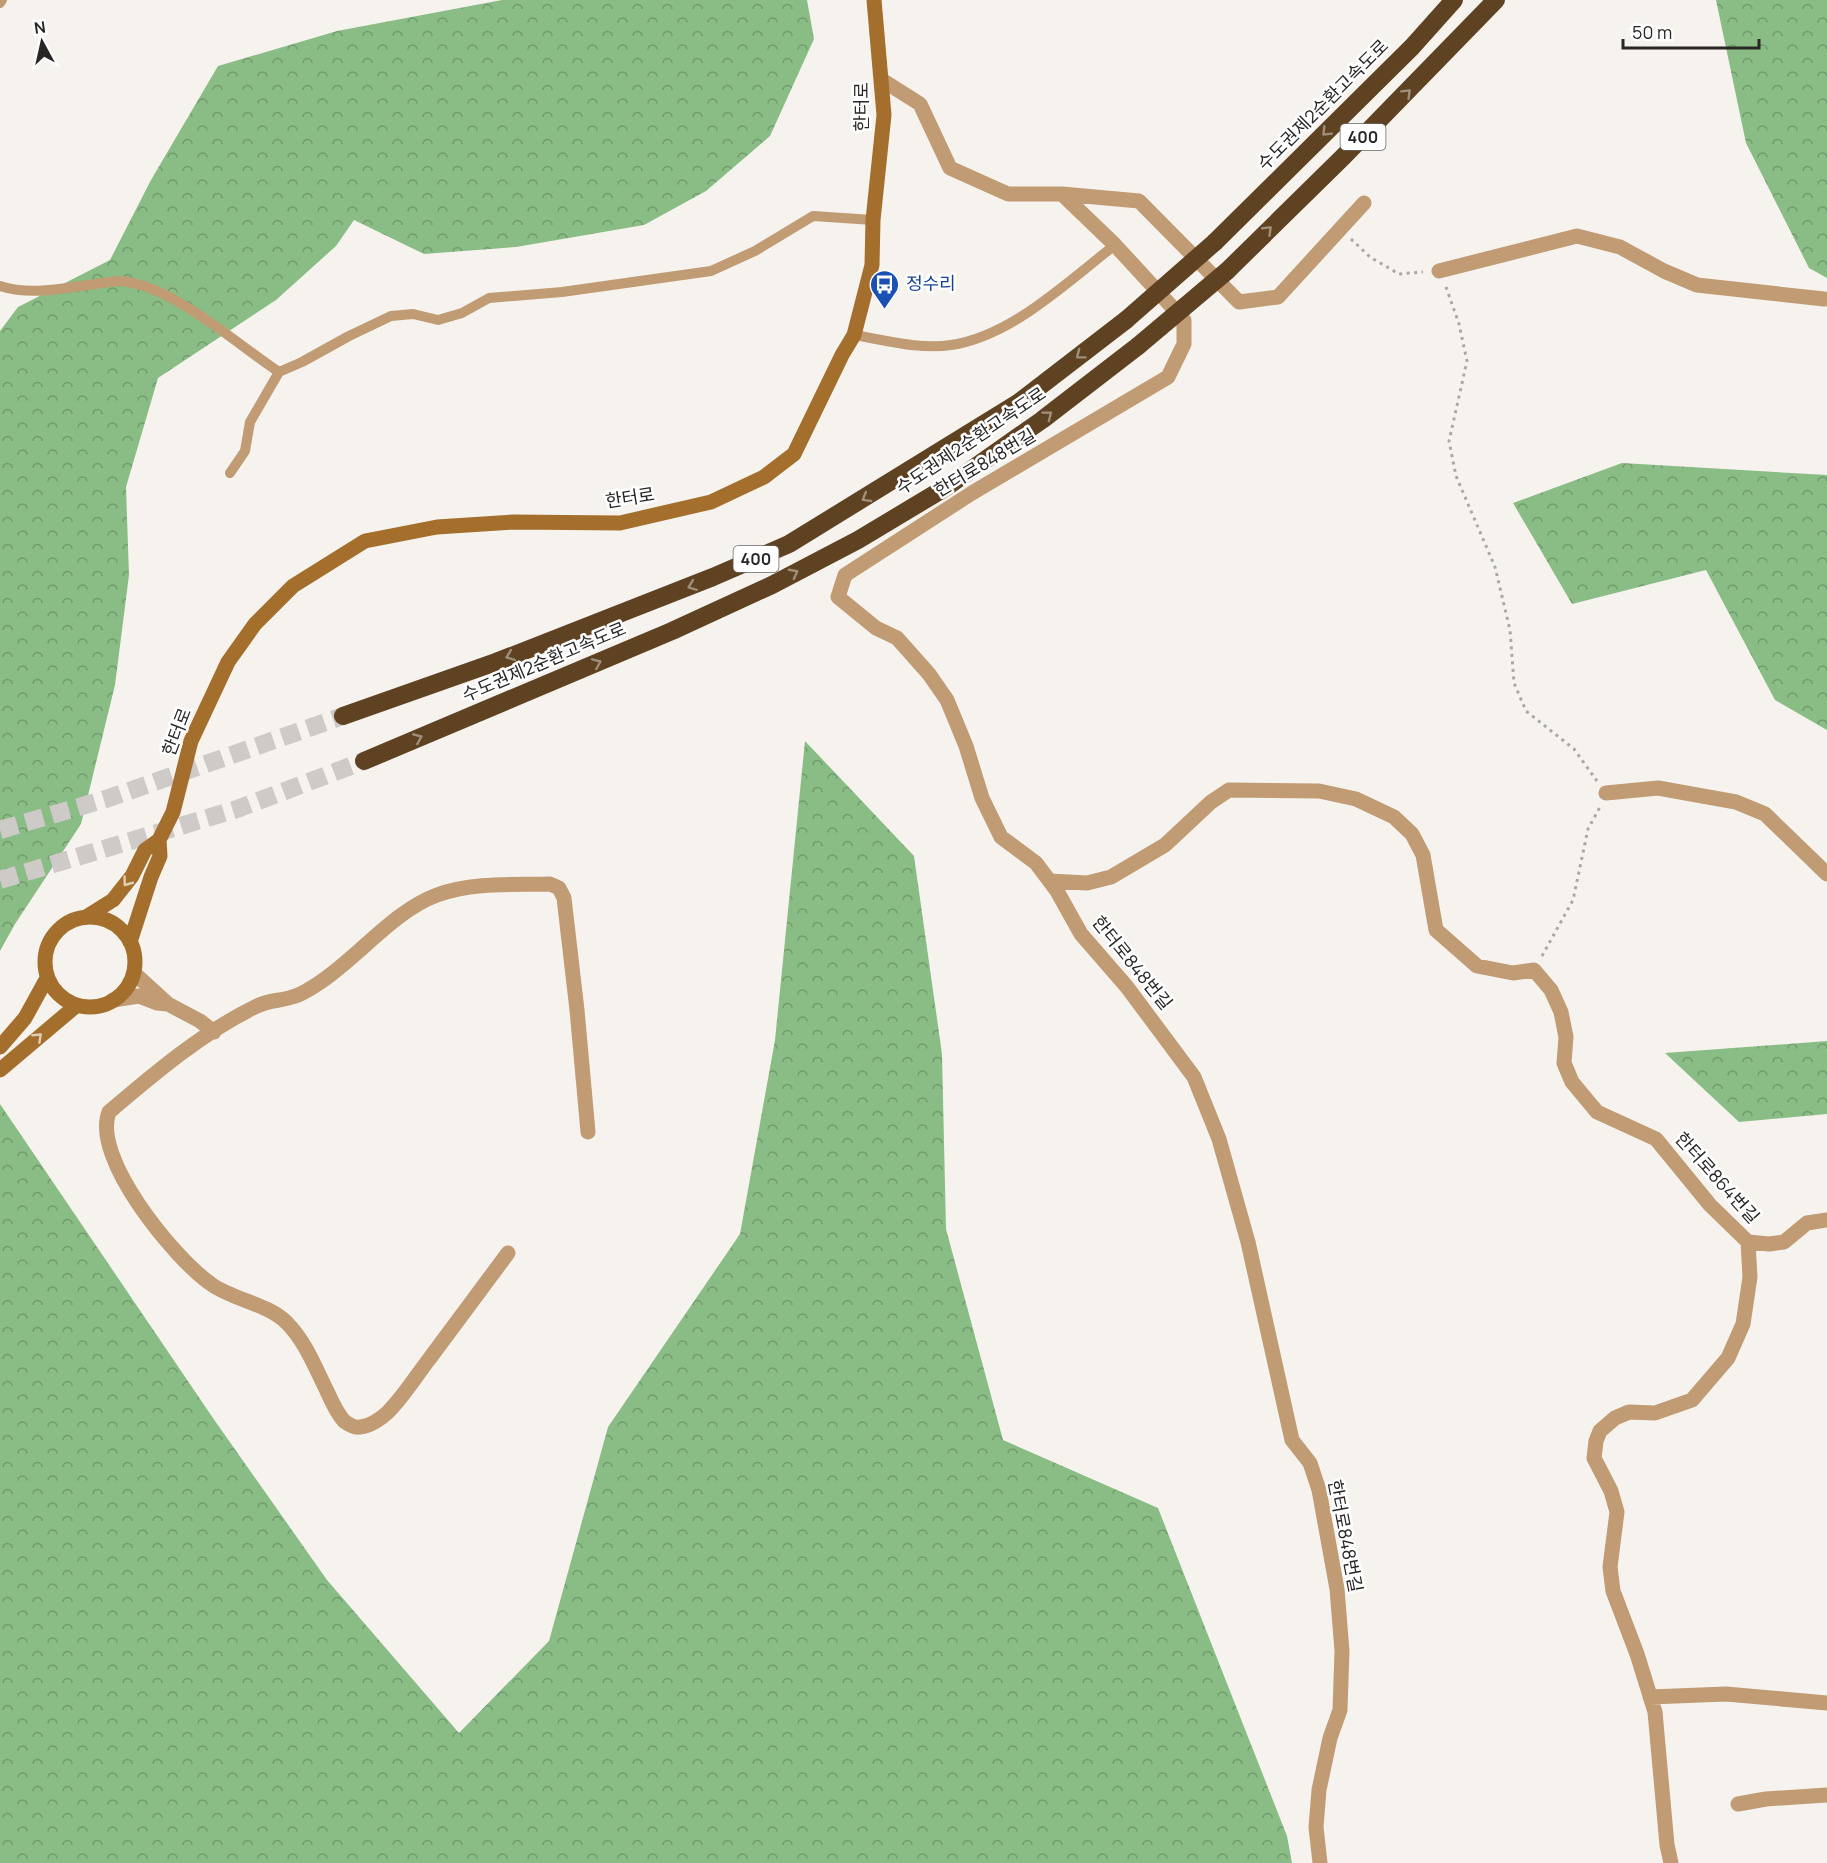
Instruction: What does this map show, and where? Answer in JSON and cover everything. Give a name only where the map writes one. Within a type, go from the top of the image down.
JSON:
[{"type":"highway","name":"수도권제2순환고속도로","points":[[344,716],[496,662],[713,578],[789,544],[1018,403],[1126,320],[1215,242],[1412,47],[1454,0]]},
{"type":"highway","name":"수도권제2순환고속도로","points":[[364,761],[672,631],[772,585],[858,540],[948,486],[1042,420],[1138,346],[1227,271],[1415,85],[1496,0]]},
{"type":"main road","name":"한터로","points":[[86,917],[112,900],[132,876],[145,850],[159,840],[173,812],[191,741],[228,662],[255,624],[293,586],[365,541],[437,527],[513,522],[620,523],[711,502],[764,477],[794,454],[854,335],[872,265],[873,220],[884,115],[874,0]]},
{"type":"main road","name":"한터로","points":[[130,942],[160,856],[159,840]]},
{"type":"main road","points":[[86,917],[99,918],[113,923],[124,932],[130,942],[135,958],[134,973],[128,986],[106,1004],[92,1007],[77,1005],[64,999],[54,990],[47,978],[46,951],[51,938],[60,927],[72,920],[86,917]]},
{"type":"main road","points":[[0,1047],[25,1018],[47,978]]},
{"type":"main road","points":[[0,1070],[77,1005]]},
{"type":"street","points":[[882,80],[920,104],[950,168],[1008,194],[1062,194],[1139,201],[1239,302],[1278,297],[1364,203]]},
{"type":"street","name":"한터로848번길","points":[[1062,194],[1115,245],[1184,320],[1184,344],[1168,377],[972,493],[845,575],[838,597],[876,628],[897,638],[929,674],[947,700],[966,746],[982,798],[1001,837],[1036,863],[1050,881],[1081,934],[1127,987],[1194,1077],[1219,1139],[1248,1242],[1292,1440],[1310,1462],[1319,1490],[1337,1589],[1342,1651],[1340,1710],[1329,1738],[1319,1790],[1316,1827],[1320,1863]]},
{"type":"street","points":[[1439,271],[1577,236],[1620,247],[1664,272],[1697,285],[1824,300]]},
{"type":"street","points":[[1606,793],[1658,788],[1736,802],[1765,814],[1827,874]]},
{"type":"street","points":[[1050,881],[1087,883],[1111,877],[1166,845],[1212,802],[1229,790],[1319,791],[1356,799],[1394,818],[1412,834],[1423,855],[1436,930],[1477,966],[1513,973],[1534,970]]},
{"type":"street","points":[[508,1253],[387,1413],[371,1424],[358,1428],[345,1422],[337,1411],[310,1357],[286,1321],[212,1285],[192,1270],[149,1221],[116,1166],[105,1128],[109,1112],[187,1050],[214,1032],[271,1000],[295,997],[318,984],[410,910],[435,896],[457,889],[485,885],[550,884],[559,888],[564,898],[588,1132]]},
{"type":"street","name":"한터로864번길","points":[[1534,970],[1551,990],[1561,1012],[1566,1037],[1564,1063],[1572,1082],[1597,1112],[1656,1139],[1710,1205],[1748,1242],[1769,1244],[1784,1242],[1807,1223],[1827,1220]]},
{"type":"street","points":[[134,973],[168,1004],[214,1032]]},
{"type":"street","points":[[113,1000],[139,996],[157,1004],[168,1004]]},
{"type":"street","points":[[1671,1863],[1667,1845],[1654,1712],[1627,1626],[1613,1591],[1610,1567],[1617,1512],[1611,1491],[1594,1458],[1596,1441],[1600,1431],[1615,1418],[1629,1412],[1655,1413],[1692,1400],[1728,1358],[1743,1324],[1750,1277],[1748,1242]]},
{"type":"street","points":[[1650,1696],[1726,1694],[1827,1703]]},
{"type":"street","points":[[1738,1804],[1767,1799],[1827,1795]]},
{"type":"lane","points":[[230,473],[245,451],[250,422],[279,372],[390,316],[413,314],[438,320],[462,313],[489,298],[562,292],[711,271],[755,251],[813,216],[873,220]]},
{"type":"lane","points":[[854,335],[921,346],[950,346],[980,338],[1027,313],[1115,245]]},
{"type":"lane","points":[[0,286],[20,291],[51,291],[121,281],[139,285],[163,294],[188,308],[279,372]]},
{"type":"path","points":[[1338,232],[1347,235],[1370,257],[1399,274],[1439,271],[1445,281],[1459,324],[1467,361],[1449,441],[1456,476],[1495,567],[1510,630],[1514,683],[1526,711],[1574,749],[1606,793],[1588,829],[1573,900],[1534,970]]},
{"type":"green space","points":[[502,0],[807,0],[814,39],[770,136],[706,191],[644,225],[516,247],[424,254],[354,220],[336,246],[276,300],[158,378],[126,487],[129,575],[115,685],[81,824],[15,924],[0,951],[0,331],[18,307],[110,260],[151,180],[218,66],[337,31]]},
{"type":"green space","points":[[1716,0],[1827,0],[1827,278],[1809,268],[1746,143]]},
{"type":"green space","points":[[1622,463],[1827,475],[1827,730],[1775,700],[1706,570],[1572,604],[1513,503]]},
{"type":"green space","points":[[805,741],[914,856],[942,1054],[946,1229],[1003,1440],[1158,1508],[1287,1836],[1292,1863],[0,1863],[0,1104],[215,1421],[327,1580],[459,1733],[549,1641],[608,1427],[740,1234],[775,1040]]},
{"type":"green space","points":[[1827,1041],[1827,1114],[1739,1122],[1665,1053]]},
{"type":"tunnel","points":[[0,830],[106,799],[343,716]]},
{"type":"tunnel","points":[[0,880],[237,809],[364,761]]},
{"type":"place","name":"정수리","points":[[885,310]]}]
